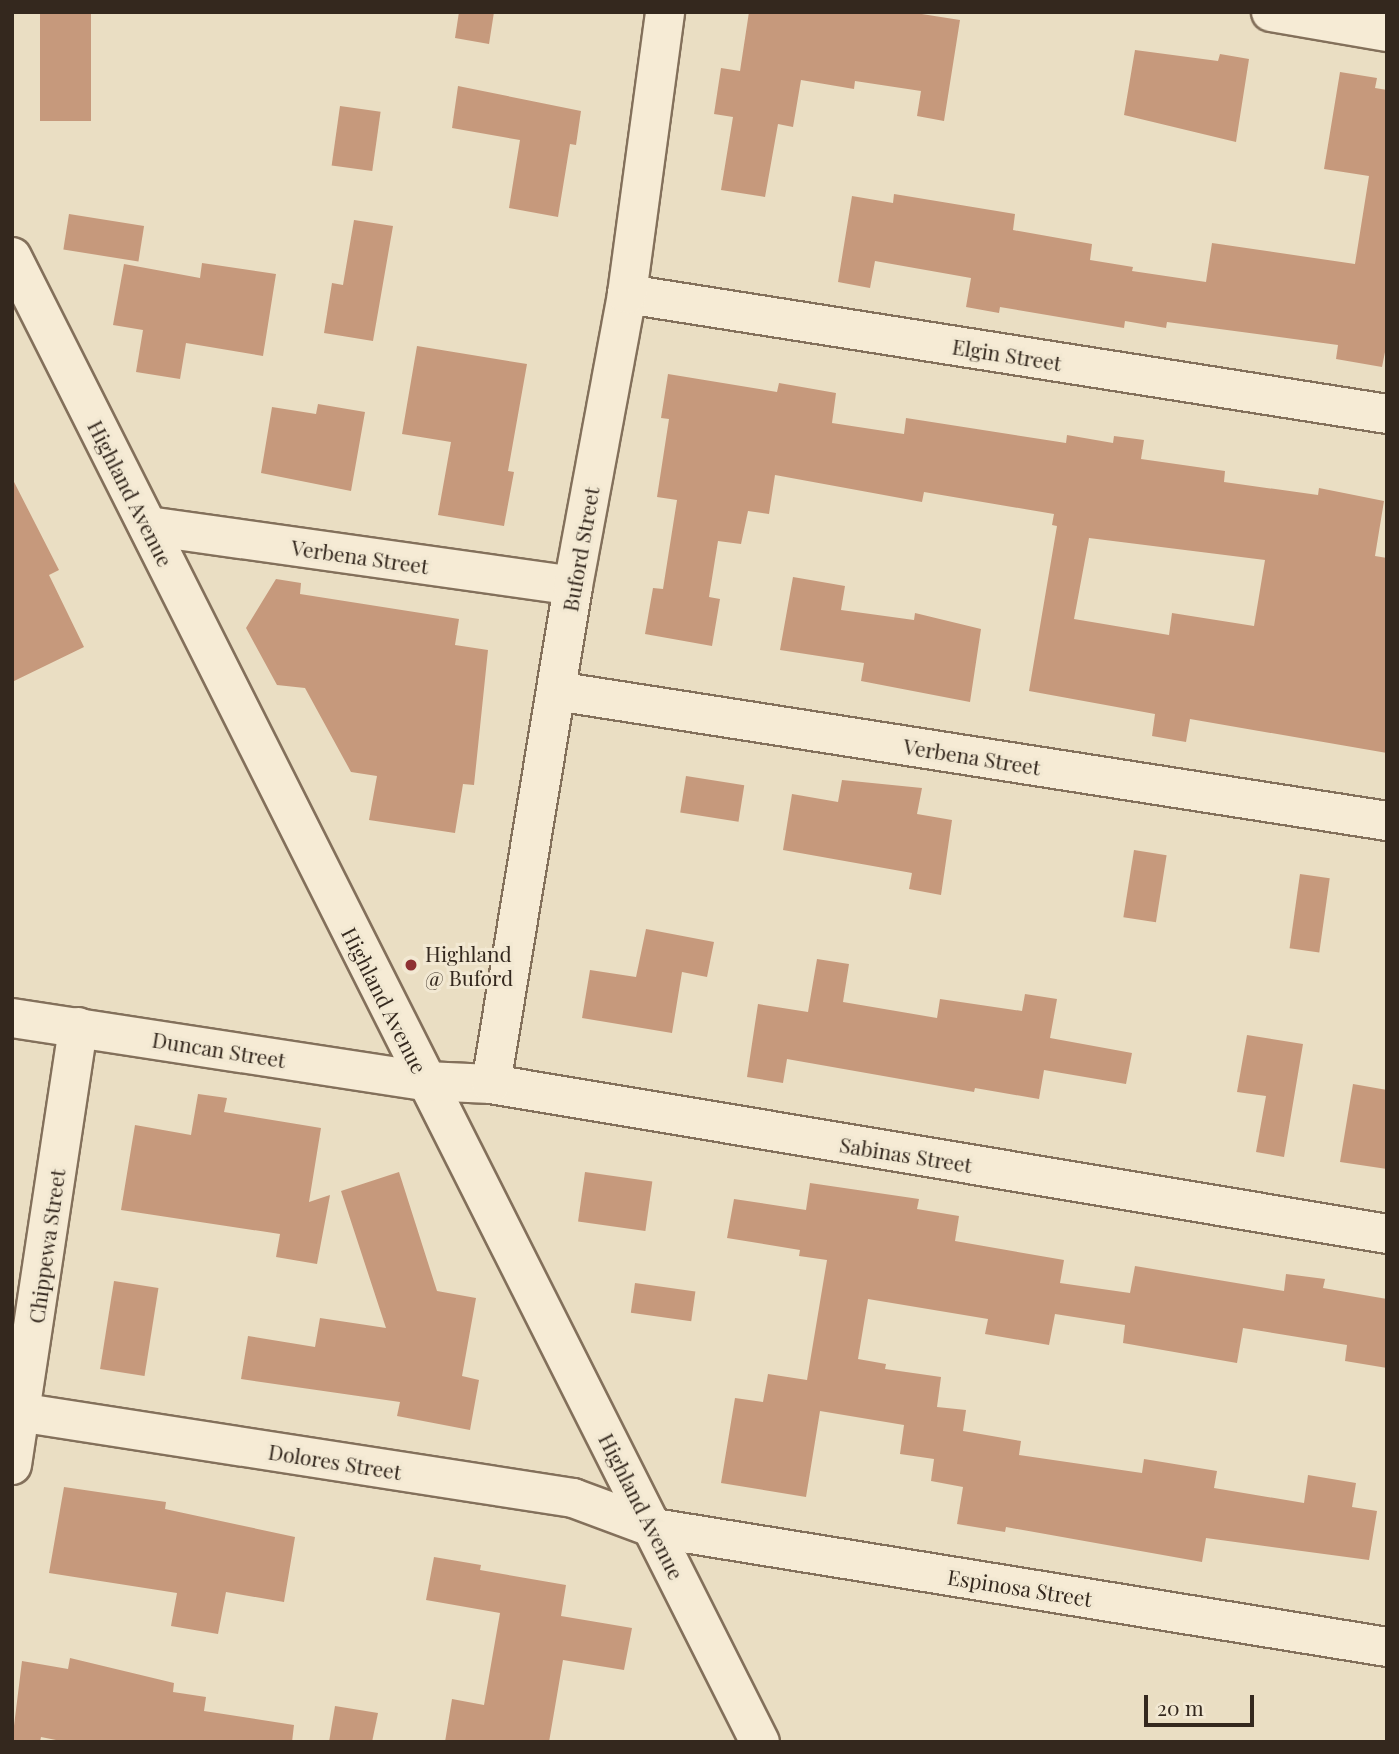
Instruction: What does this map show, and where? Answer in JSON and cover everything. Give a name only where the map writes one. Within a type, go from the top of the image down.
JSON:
[{"type":"street","name":"Buford Street","points":[[491,1084],[573,586],[626,294],[665,12]]},
{"type":"street","points":[[1271,12],[1387,32]]},
{"type":"street","name":"Highland Avenue","points":[[12,257],[760,1742]]},
{"type":"street","name":"Elgin Street","points":[[626,294],[1387,414]]},
{"type":"street","name":"Verbena Street","points":[[148,526],[573,586]]},
{"type":"street","name":"Verbena Street","points":[[556,691],[1387,821]]},
{"type":"street","name":"Duncan Street","points":[[12,1018],[425,1081]]},
{"type":"street","name":"Chippewa Street","points":[[12,1465],[17,1411],[78,1027]]},
{"type":"street","name":"Sabinas Street","points":[[425,1081],[491,1084],[1387,1234]]},
{"type":"street","name":"Dolores Street","points":[[17,1411],[573,1498],[654,1528]]},
{"type":"street","name":"Espinosa Street","points":[[654,1528],[1387,1647]]},
{"type":"building","points":[[40,12],[91,12],[91,121],[40,121]]},
{"type":"building","points":[[459,12],[494,12],[489,44],[455,38]]},
{"type":"building","points":[[749,12],[909,12],[960,20],[944,121],[917,116],[921,91],[855,81],[854,89],[801,80],[793,127],[778,124],[765,197],[721,190],[733,117],[714,114],[721,68],[740,71]]},
{"type":"building","points":[[1135,50],[1218,61],[1220,54],[1249,59],[1236,142],[1124,115]]},
{"type":"building","points":[[1340,72],[1377,78],[1375,88],[1387,90],[1387,342],[1382,367],[1336,359],[1338,345],[1167,322],[1166,328],[1125,321],[1124,328],[1000,307],[999,313],[966,307],[971,278],[875,261],[870,288],[838,282],[852,196],[893,203],[894,194],[1015,214],[1013,230],[1092,244],[1090,260],[1133,267],[1132,271],[1206,282],[1212,243],[1355,264],[1369,176],[1324,169]]},
{"type":"building","points":[[458,86],[581,111],[576,145],[570,144],[558,217],[509,208],[520,140],[452,128]]},
{"type":"building","points":[[340,106],[381,112],[372,171],[332,165]]},
{"type":"building","points":[[69,214],[144,226],[138,261],[63,250]]},
{"type":"building","points":[[354,220],[393,226],[373,341],[324,333],[332,283],[343,285]]},
{"type":"building","points":[[202,263],[276,274],[263,356],[186,343],[180,379],[136,372],[143,330],[113,325],[124,264],[200,278]]},
{"type":"building","points":[[417,346],[527,364],[508,471],[514,472],[504,526],[438,515],[451,442],[402,434]]},
{"type":"building","points":[[668,374],[777,392],[779,383],[836,393],[832,423],[904,434],[906,418],[1066,443],[1067,435],[1113,443],[1114,436],[1144,440],[1141,459],[1225,471],[1224,482],[1318,495],[1319,488],[1384,501],[1375,556],[1387,558],[1387,753],[1190,719],[1186,742],[1152,736],[1155,714],[1029,691],[1057,526],[1052,525],[1054,514],[924,492],[922,502],[775,475],[769,514],[748,511],[741,544],[718,541],[709,597],[720,599],[712,646],[645,634],[653,588],[663,589],[677,500],[657,497],[669,419],[661,418]],"holes":[[[1089,538],[1265,560],[1254,626],[1172,613],[1169,635],[1074,619]]]},
{"type":"building","points":[[318,404],[365,412],[351,491],[261,473],[272,407],[316,414]]},
{"type":"building","points":[[12,478],[59,570],[49,575],[84,647],[12,682]]},
{"type":"building","points":[[793,577],[845,586],[841,610],[914,620],[915,613],[981,629],[970,702],[861,681],[864,663],[780,650]]},
{"type":"building","points":[[276,579],[301,583],[300,594],[459,619],[455,645],[488,650],[474,785],[463,784],[455,833],[369,820],[377,776],[351,772],[305,688],[277,685],[246,628]]},
{"type":"building","points":[[686,776],[744,785],[738,822],[680,813]]},
{"type":"building","points":[[842,780],[922,788],[917,814],[952,820],[941,895],[909,889],[912,873],[783,850],[792,794],[838,802]]},
{"type":"building","points":[[1134,850],[1167,855],[1156,922],[1123,917]]},
{"type":"building","points":[[1300,874],[1330,878],[1319,952],[1290,948]]},
{"type":"building","points":[[646,929],[714,942],[707,977],[682,972],[672,1033],[582,1018],[590,970],[636,977]]},
{"type":"building","points":[[817,959],[849,964],[843,1002],[937,1018],[940,999],[1022,1011],[1025,994],[1057,999],[1050,1038],[1132,1053],[1126,1084],[1044,1070],[1039,1099],[975,1088],[974,1092],[787,1059],[783,1083],[747,1077],[758,1004],[808,1012]]},
{"type":"building","points":[[1247,1035],[1303,1044],[1284,1157],[1256,1152],[1266,1096],[1237,1092]]},
{"type":"building","points":[[1353,1084],[1387,1090],[1387,1169],[1340,1162]]},
{"type":"building","points":[[198,1094],[227,1098],[224,1112],[321,1128],[309,1202],[330,1195],[317,1264],[276,1257],[280,1234],[121,1210],[135,1125],[191,1135]]},
{"type":"building","points":[[399,1172],[437,1291],[476,1298],[462,1376],[479,1380],[470,1430],[397,1416],[400,1402],[241,1379],[248,1336],[315,1347],[320,1318],[386,1328],[341,1191]]},
{"type":"building","points":[[585,1172],[652,1181],[645,1231],[578,1222]]},
{"type":"building","points":[[810,1183],[919,1199],[917,1209],[959,1216],[955,1241],[1064,1260],[1060,1283],[1130,1293],[1135,1266],[1284,1291],[1286,1274],[1325,1279],[1323,1288],[1387,1299],[1387,1368],[1345,1361],[1347,1345],[1243,1328],[1237,1363],[1123,1343],[1125,1325],[1055,1314],[1049,1345],[985,1334],[988,1319],[868,1299],[858,1359],[886,1364],[885,1369],[941,1377],[937,1407],[966,1410],[963,1431],[1021,1441],[1019,1455],[1142,1473],[1144,1459],[1217,1471],[1214,1488],[1304,1503],[1308,1475],[1356,1483],[1352,1507],[1377,1511],[1369,1560],[1206,1538],[1202,1562],[1006,1527],[1005,1532],[957,1524],[963,1487],[931,1481],[934,1459],[900,1454],[904,1425],[820,1411],[806,1497],[721,1483],[735,1398],[763,1402],[768,1374],[807,1380],[827,1260],[799,1256],[800,1250],[727,1238],[734,1199],[806,1210]]},
{"type":"building","points":[[114,1281],[158,1288],[145,1376],[100,1369]]},
{"type":"building","points":[[635,1283],[695,1291],[691,1321],[631,1313]]},
{"type":"building","points":[[64,1487],[166,1502],[165,1509],[295,1537],[284,1602],[226,1592],[218,1634],[171,1626],[177,1593],[49,1573]]},
{"type":"building","points":[[434,1557],[481,1565],[480,1570],[566,1585],[561,1616],[632,1628],[624,1670],[563,1660],[549,1742],[445,1742],[452,1699],[484,1705],[500,1613],[426,1600]]},
{"type":"building","points":[[70,1658],[174,1683],[173,1692],[206,1697],[204,1711],[294,1725],[292,1742],[66,1742],[41,1737],[40,1742],[12,1742],[22,1661],[68,1669]]},
{"type":"building","points":[[335,1706],[378,1713],[372,1742],[329,1742]]},
{"type":"place","name":"Highland @ Buford","points":[[411,965]]}]
